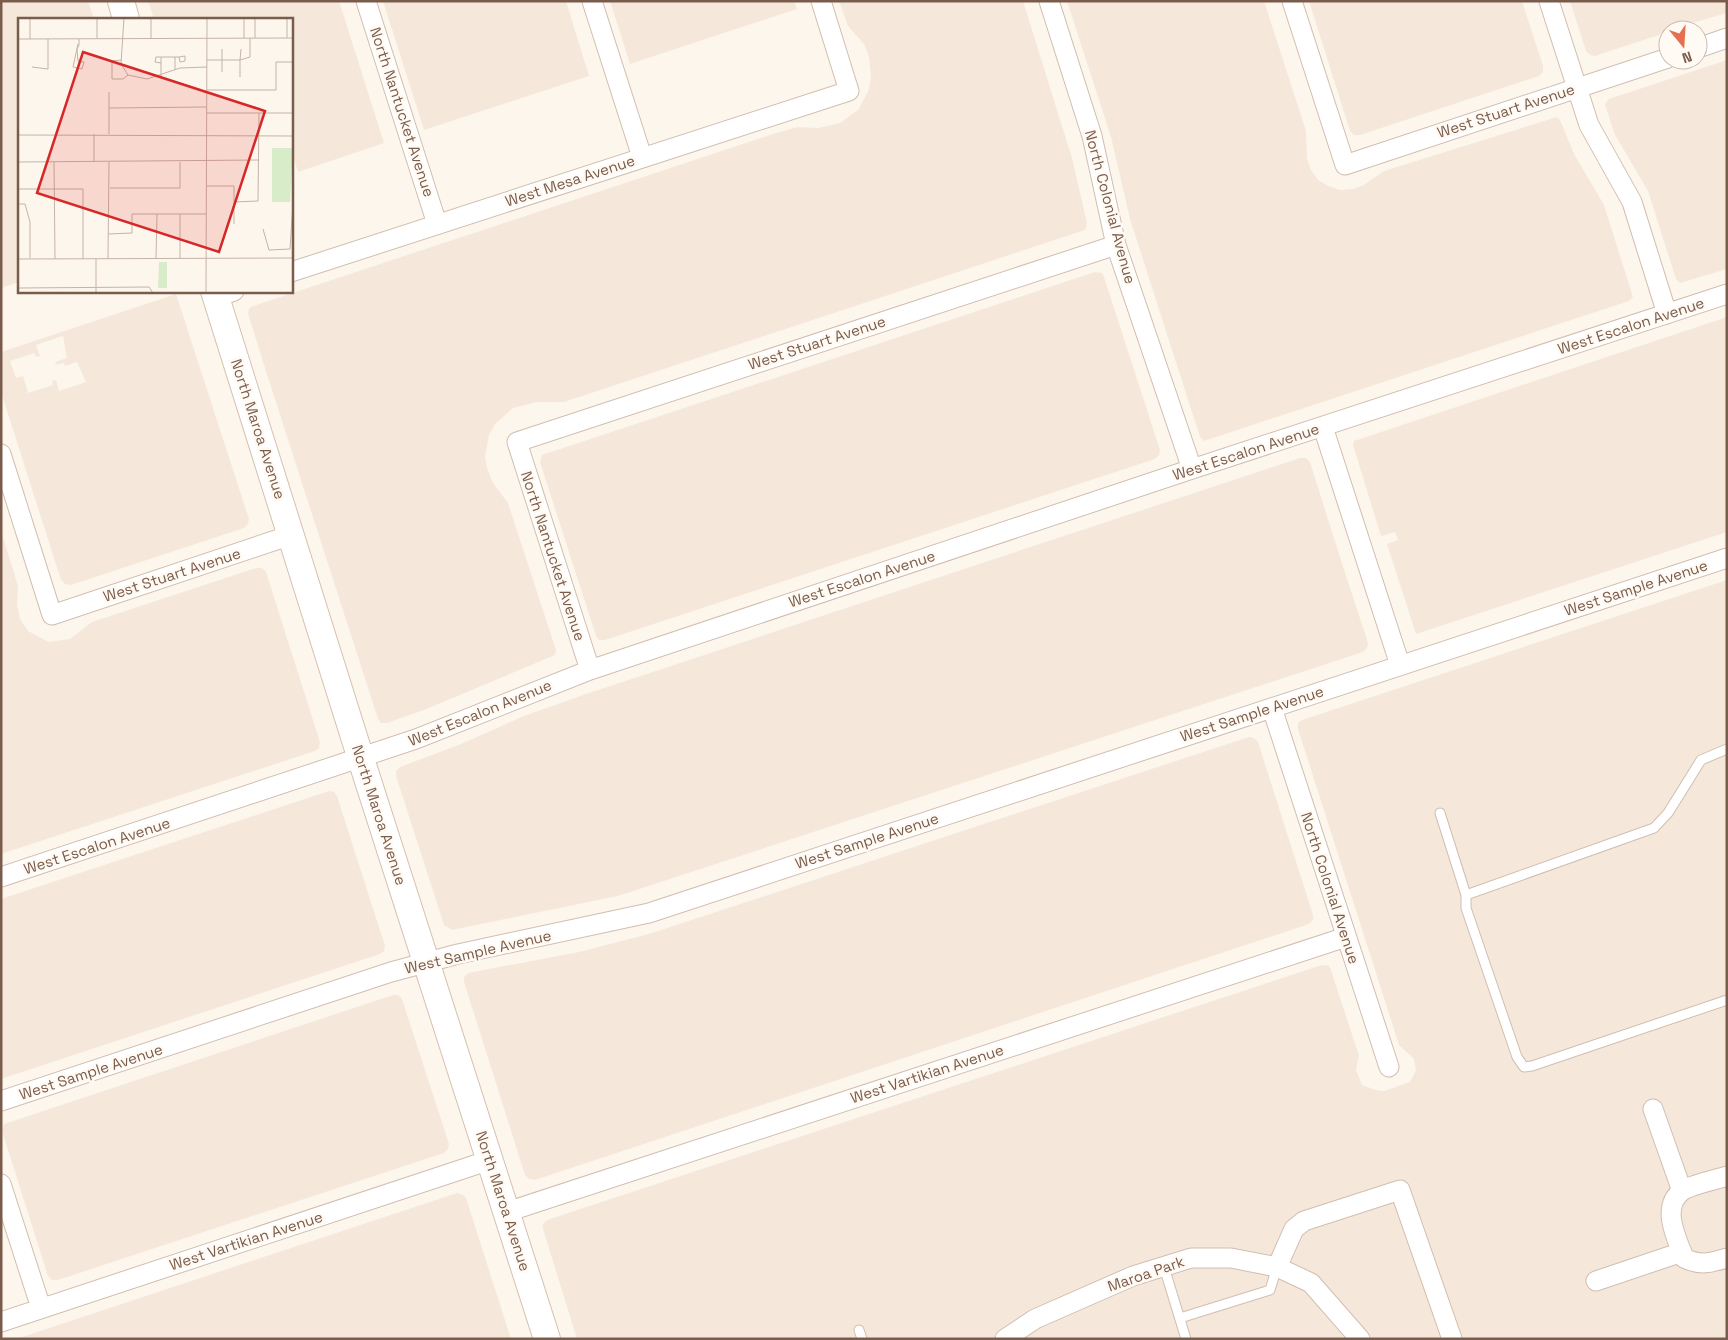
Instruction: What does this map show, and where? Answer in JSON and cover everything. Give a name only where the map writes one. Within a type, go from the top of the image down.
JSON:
[{"type":"main road","points":[[121,1],[126,18]]},
{"type":"main road","name":"North Maroa Avenue","points":[[222,293],[291,535],[547,1339]]},
{"type":"street","name":"North Nantucket Avenue","points":[[366,1],[437,224]]},
{"type":"street","points":[[592,1],[642,157]]},
{"type":"street","name":"West Mesa Avenue","points":[[292,272],[849,90],[821,1]]},
{"type":"street","name":"North Colonial Avenue","points":[[1049,1],[1092,136],[1116,245],[1192,469]]},
{"type":"street","name":"West Stuart Avenue","points":[[1292,1],[1345,165],[1658,61]]},
{"type":"street","points":[[1549,1],[1577,88],[1598,145],[1623,183],[1632,202],[1667,314]]},
{"type":"street","points":[[1708,45],[1727,38]]},
{"type":"street","name":"West Stuart Avenue","points":[[517,442],[1116,245]]},
{"type":"street","name":"West Escalon Avenue","points":[[1,877],[361,759],[590,670],[1192,469],[1727,294]]},
{"type":"street","points":[[1323,427],[1400,665]]},
{"type":"street","name":"North Nantucket Avenue","points":[[517,442],[590,670]]},
{"type":"street","points":[[1,454],[5,479]]},
{"type":"street","name":"West Stuart Avenue","points":[[5,479],[52,615],[291,535]]},
{"type":"street","name":"West Sample Avenue","points":[[1,1101],[427,962],[649,913],[1727,558]]},
{"type":"street","name":"North Colonial Avenue","points":[[1272,708],[1389,1067]]},
{"type":"street","name":"West Vartikian Avenue","points":[[507,1212],[1346,937]]},
{"type":"street","points":[[1653,1109],[1682,1191]]},
{"type":"street","name":"West Vartikian Avenue","points":[[1,1322],[490,1160]]},
{"type":"street","points":[[1727,1176],[1682,1191],[1673,1202],[1671,1221],[1684,1258],[1696,1263],[1709,1264],[1727,1258]]},
{"type":"street","points":[[1,1184],[41,1308]]},
{"type":"street","points":[[1277,1267],[1294,1229],[1304,1221],[1400,1190],[1452,1339]]},
{"type":"street","points":[[1596,1281],[1682,1252]]},
{"type":"street","name":"Maroa Park","points":[[1005,1339],[1035,1319],[1112,1285],[1191,1258],[1231,1258],[1277,1267],[1311,1283],[1360,1339]]},
{"type":"lane","points":[[1466,895],[1654,828],[1668,813],[1700,760],[1727,749]]},
{"type":"lane","points":[[1440,813],[1466,895],[1469,918],[1517,1057],[1524,1067],[1532,1066],[1727,1000]]},
{"type":"lane","points":[[1164,1267],[1186,1339]]},
{"type":"lane","points":[[1180,1318],[1270,1290],[1277,1267]]},
{"type":"shaded area","points":[[1,1],[88,1],[94,18],[18,18],[18,282],[1,288]]},
{"type":"shaded area","points":[[148,1],[339,1],[384,143],[298,172],[294,159],[292,159],[292,18],[154,18]]},
{"type":"shaded area","points":[[383,1],[566,1],[589,76],[424,130]]},
{"type":"shaded area","points":[[610,1],[794,1],[797,9],[630,64]]},
{"type":"shaded area","points":[[839,1],[1023,1],[1072,158],[1087,223],[1085,230],[564,402],[537,402],[513,408],[495,424],[489,435],[485,457],[493,483],[508,503],[556,650],[555,655],[424,710],[387,723],[381,723],[378,719],[272,390],[248,314],[249,309],[253,306],[776,133],[798,127],[818,128],[840,123],[859,109],[869,89],[871,77],[869,57],[864,44],[848,26]]},
{"type":"shaded area","points":[[1067,1],[1264,1],[1306,131],[1307,159],[1311,170],[1318,180],[1340,190],[1353,189],[1364,185],[1384,171],[1557,117],[1574,154],[1604,205],[1633,297],[1629,301],[1204,441],[1200,437],[1130,219],[1111,137]]},
{"type":"shaded area","points":[[1309,1],[1522,1],[1543,66],[1543,72],[1539,76],[1360,135],[1354,135],[1350,131]]},
{"type":"shaded area","points":[[1570,1],[1727,1],[1727,13],[1703,20],[1658,20],[1658,35],[1595,56],[1590,55],[1586,51]]},
{"type":"shaded area","points":[[1727,60],[1727,269],[1680,283],[1676,279],[1648,191],[1614,133],[1605,104],[1609,99],[1697,70],[1708,70],[1708,66]]},
{"type":"shaded area","points":[[1095,272],[1102,273],[1104,277],[1160,450],[1159,455],[1155,459],[605,640],[599,640],[596,636],[540,462],[542,455]]},
{"type":"shaded area","points":[[176,294],[249,519],[248,524],[244,528],[71,585],[65,584],[61,580],[1,392],[1,352]],"holes":[[[63,336],[67,358],[55,362],[56,365],[64,363],[65,366],[77,362],[86,382],[59,391],[56,380],[52,381],[53,385],[28,393],[23,376],[16,378],[10,361],[34,353],[36,357],[40,356],[36,345]]]},
{"type":"shaded area","points":[[1727,317],[1727,532],[1416,634],[1387,544],[1398,540],[1395,532],[1381,536],[1353,445],[1354,441]]},
{"type":"shaded area","points":[[1300,458],[1306,458],[1310,462],[1368,643],[1367,648],[1363,652],[618,896],[452,930],[444,925],[396,776],[396,771],[400,767],[461,744],[524,716],[583,695]]},
{"type":"shaded area","points":[[1,531],[18,586],[17,604],[20,619],[28,631],[49,642],[70,639],[92,622],[256,568],[262,568],[266,572],[320,742],[319,748],[315,751],[1,854]]},
{"type":"shaded area","points":[[1727,580],[1727,1339],[577,1339],[543,1229],[543,1224],[547,1220],[1322,965],[1329,966],[1331,970],[1359,1056],[1356,1070],[1362,1085],[1384,1091],[1410,1082],[1416,1070],[1414,1059],[1399,1045],[1298,729],[1298,723],[1302,720]]},
{"type":"shaded area","points":[[1249,737],[1254,738],[1258,742],[1313,915],[1313,920],[1309,924],[535,1180],[529,1179],[525,1175],[464,982],[464,977],[468,973],[579,952],[649,934]]},
{"type":"shaded area","points":[[329,791],[334,792],[337,796],[385,946],[384,951],[380,954],[1,1079],[1,899]]},
{"type":"shaded area","points":[[393,995],[398,995],[402,999],[449,1144],[448,1149],[444,1153],[58,1280],[52,1280],[48,1276],[2,1131],[4,1124]]},
{"type":"shaded area","points":[[457,1193],[466,1198],[511,1339],[16,1339]]}]
